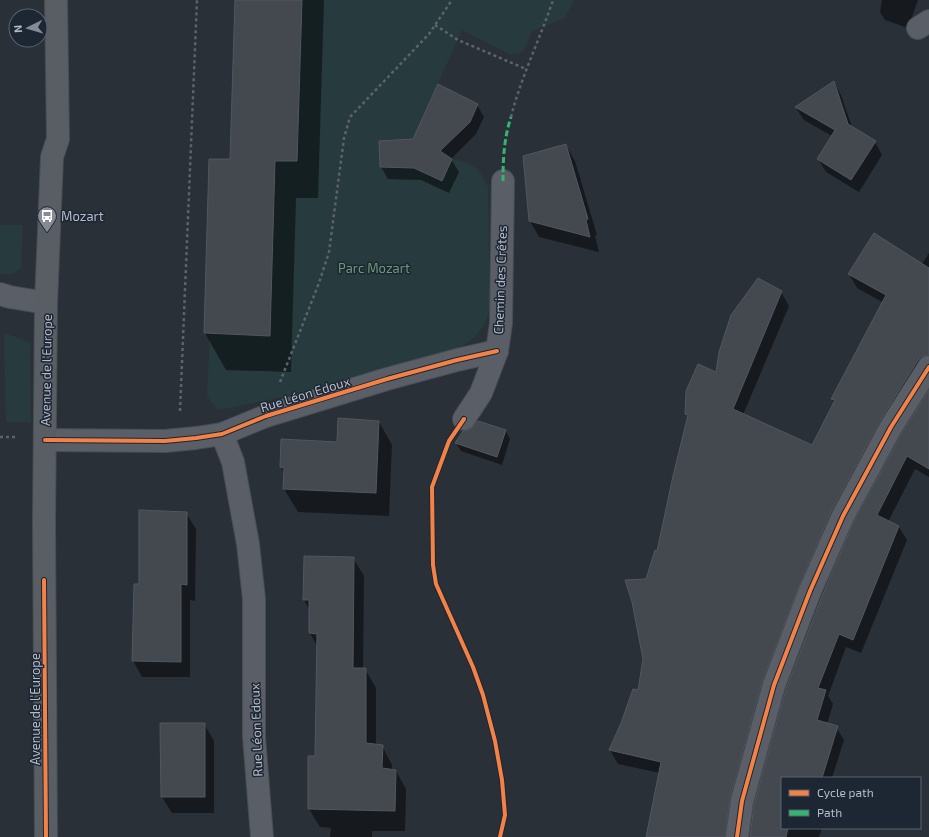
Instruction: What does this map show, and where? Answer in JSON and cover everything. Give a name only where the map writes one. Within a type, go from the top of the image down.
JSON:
[{"type":"main road","name":"Avenue de l'Europe","points":[[46,837],[44,523],[46,303],[52,157],[58,139],[56,0]]},
{"type":"street","name":"Chemin des Crêtes","points":[[464,419],[481,393],[497,351],[501,323],[503,181]]},
{"type":"street","points":[[0,294],[46,303]]},
{"type":"street","name":"Rue Léon Edoux","points":[[45,440],[122,442],[165,441],[222,434],[266,416],[394,377],[497,351]]},
{"type":"street","points":[[737,837],[742,801],[774,685],[810,591],[843,516],[891,427],[929,367]]},
{"type":"street","name":"Rue Léon Edoux","points":[[222,434],[233,462],[248,544],[254,599],[254,737],[262,837]]},
{"type":"path","points":[[179,440],[197,0]]},
{"type":"path","points":[[266,416],[319,283],[329,252],[344,138],[350,117],[429,34],[452,0]]},
{"type":"path","points":[[510,117],[526,69],[553,0]]},
{"type":"path","points":[[435,25],[458,40],[526,69]]},
{"type":"green space","name":"Parc Mozart","points":[[302,0],[574,0],[565,18],[532,31],[524,50],[520,53],[509,54],[462,30],[412,141],[379,141],[380,167],[414,168],[442,181],[452,159],[475,167],[485,180],[488,187],[490,310],[485,323],[478,334],[463,345],[437,356],[309,391],[217,410],[207,396],[210,334],[270,335],[275,161],[297,161]]},
{"type":"green space","points":[[0,225],[23,225],[21,268],[13,274],[0,274]]},
{"type":"green space","points":[[4,333],[30,342],[31,422],[6,422]]},
{"type":"building","points":[[235,0],[302,0],[297,161],[275,161],[270,336],[204,333],[209,159],[230,159]]},
{"type":"building","points":[[834,81],[848,124],[876,141],[851,180],[817,159],[835,130],[795,107]]},
{"type":"building","points":[[438,84],[478,104],[470,122],[440,151],[452,159],[442,181],[414,168],[380,167],[379,141],[413,139]]},
{"type":"building","points":[[566,144],[588,219],[586,220],[590,237],[529,221],[523,156]]},
{"type":"building","points":[[874,233],[929,268],[929,355],[923,356],[918,360],[880,421],[832,510],[799,586],[762,682],[730,798],[725,837],[646,837],[661,762],[609,750],[621,723],[633,689],[638,690],[643,659],[632,602],[625,580],[646,579],[655,550],[657,551],[688,415],[685,414],[686,391],[698,364],[716,372],[719,352],[731,315],[758,278],[782,291],[733,409],[812,445],[835,400],[831,399],[886,295],[848,274]]},
{"type":"building","points":[[929,390],[929,469],[907,456],[877,515],[899,526],[853,640],[839,634],[818,688],[826,690],[817,720],[838,726],[822,777],[781,777],[781,829],[788,829],[786,837],[750,837],[754,804],[786,689],[822,596],[854,521],[902,433]]},
{"type":"building","points":[[338,418],[379,421],[376,493],[283,489],[284,468],[280,467],[281,439],[337,442]]},
{"type":"building","points":[[478,421],[506,430],[497,457],[455,443],[463,431],[470,430]]},
{"type":"building","points":[[139,510],[187,512],[187,585],[181,584],[181,662],[132,661],[134,584],[139,584]]},
{"type":"building","points":[[304,556],[354,557],[353,668],[366,668],[366,743],[383,745],[382,768],[396,770],[395,811],[308,809],[308,756],[315,756],[317,634],[309,633],[309,600],[303,600]]},
{"type":"building","points":[[160,723],[205,723],[205,797],[161,797]]},
{"type":"marked path","points":[[503,181],[504,149],[511,117]]},
{"type":"cycle path","points":[[45,440],[165,441],[222,434],[266,416],[387,379],[497,351]]},
{"type":"cycle path","points":[[737,837],[742,801],[774,685],[810,591],[843,516],[891,427],[929,367]]},
{"type":"cycle path","points":[[464,419],[449,441],[432,487],[433,565],[436,584],[473,667],[483,695],[495,741],[502,780],[505,815],[500,837]]},
{"type":"cycle path","points":[[44,580],[46,837]]},
{"type":"place","name":"Mozart","points":[[47,233]]}]
